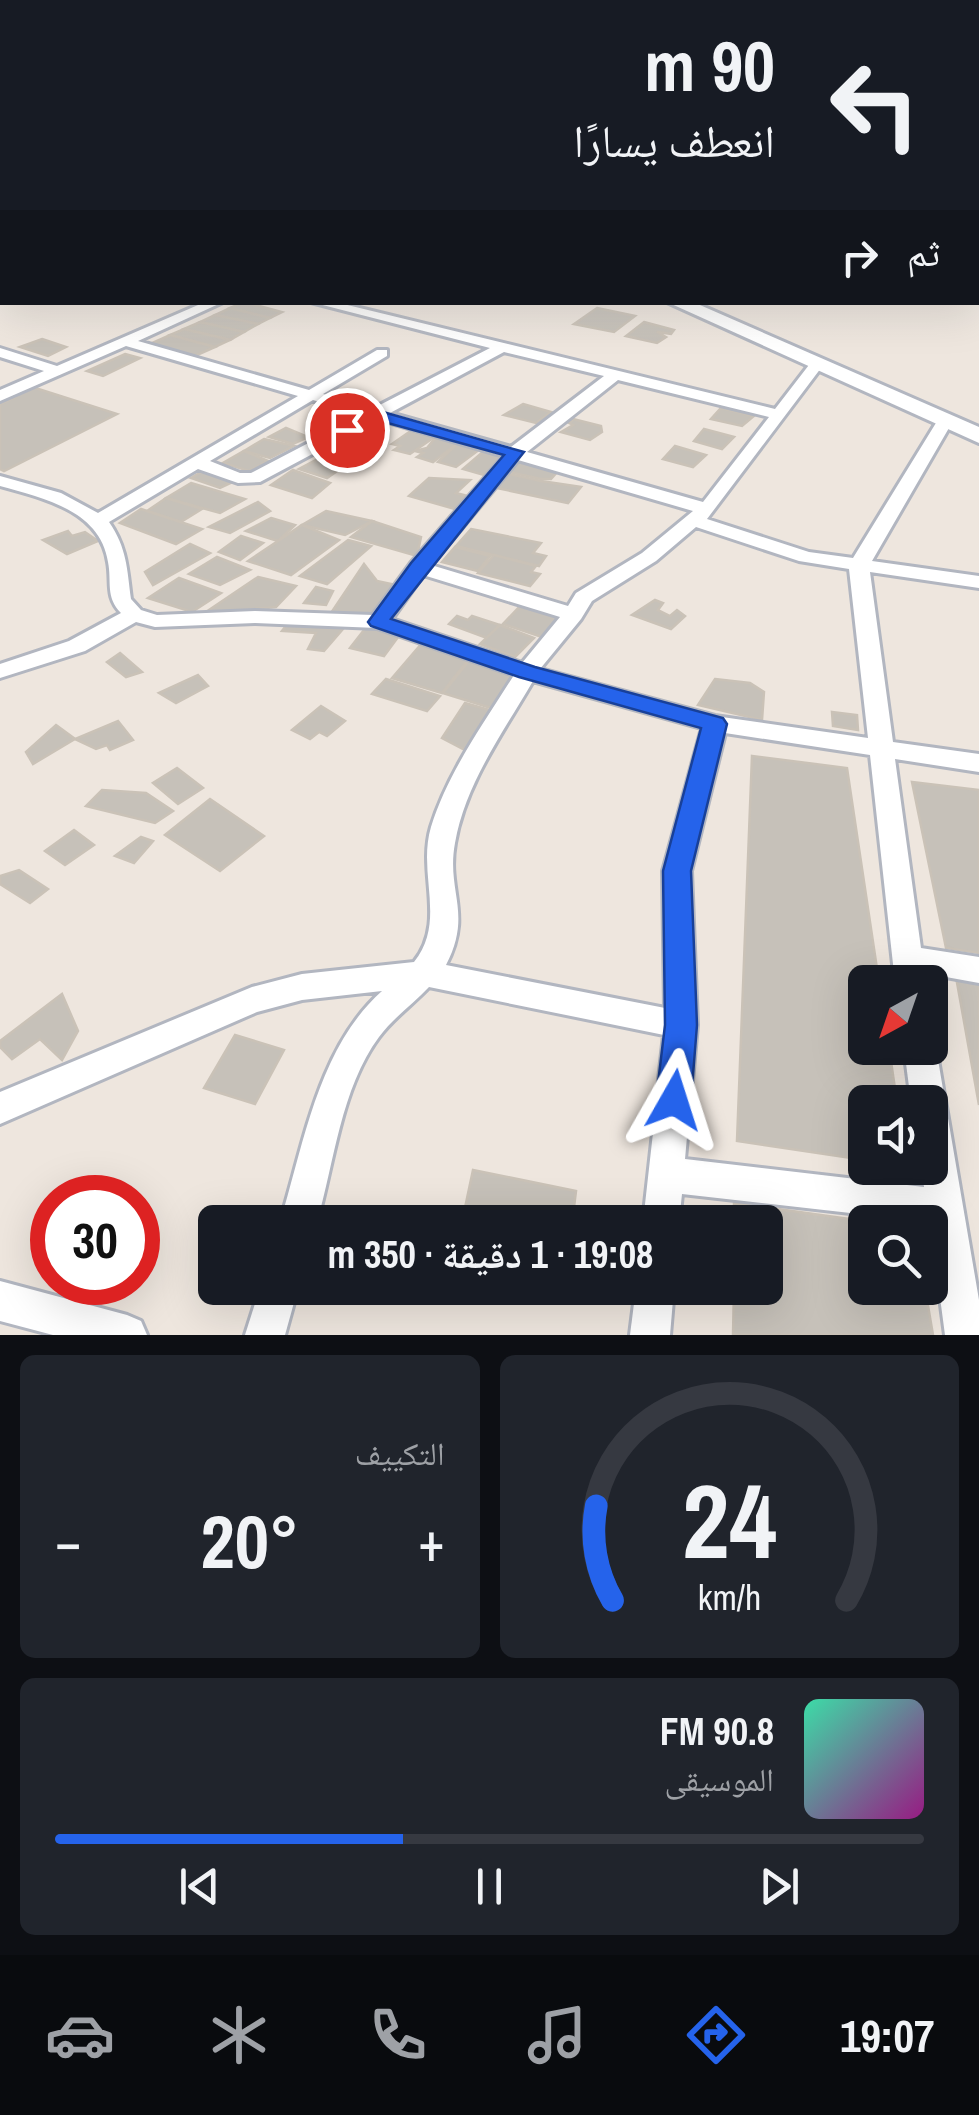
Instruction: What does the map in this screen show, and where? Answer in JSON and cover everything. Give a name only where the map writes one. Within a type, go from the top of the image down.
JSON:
[{"type":"street","points":[[0,396],[210,305]]},
{"type":"street","points":[[328,305],[780,414]]},
{"type":"street","points":[[683,305],[979,436]]},
{"type":"street","points":[[126,342],[516,452],[701,515],[781,551],[860,567],[979,582]]},
{"type":"street","points":[[196,462],[238,478],[254,478],[501,348]]},
{"type":"street","points":[[0,352],[58,370]]},
{"type":"street","points":[[99,520],[382,353]]},
{"type":"street","points":[[304,1205],[341,1084],[359,1040],[388,1002],[426,974],[443,942],[448,908],[439,852],[446,819],[527,672],[541,650],[574,615],[583,597],[650,557],[701,515],[817,364]]},
{"type":"street","points":[[378,622],[418,567],[516,452],[616,376]]},
{"type":"street","points":[[907,965],[860,567],[872,539],[945,421]]},
{"type":"street","points":[[0,481],[47,494],[99,520],[118,560],[120,600],[134,614],[155,621],[255,617],[378,622],[527,672],[715,724],[979,763]]},
{"type":"street","points":[[418,567],[574,615]]},
{"type":"street","points":[[0,670],[76,646],[134,614]]},
{"type":"street","points":[[663,1205],[681,1025],[677,871],[715,724]]},
{"type":"street","points":[[948,970],[979,970]]},
{"type":"street","points":[[0,1108],[252,1000],[302,987],[426,974],[681,1025]]},
{"type":"street","points":[[666,1174],[920,1205]]},
{"type":"street","points":[[948,1228],[964,1335]]},
{"type":"street","points":[[0,1301],[127,1335]]},
{"type":"street","points":[[265,1335],[274,1305]]},
{"type":"street","points":[[650,1335],[653,1305]]},
{"type":"building","points":[[255,305],[282,312],[270,318],[230,308]]},
{"type":"building","points":[[230,308],[270,318],[258,324],[215,315]]},
{"type":"building","points":[[597,308],[635,316],[614,332],[574,324]]},
{"type":"building","points":[[215,315],[258,324],[244,332],[200,322]]},
{"type":"building","points":[[200,322],[244,332],[230,340],[184,329]]},
{"type":"building","points":[[644,322],[674,330],[671,334],[657,332],[666,337],[657,343],[626,336]]},
{"type":"building","points":[[184,329],[230,340],[215,347],[170,335]]},
{"type":"building","points":[[170,335],[215,347],[195,356],[150,344]]},
{"type":"building","points":[[42,339],[66,347],[48,356],[20,347]]},
{"type":"building","points":[[125,354],[140,358],[103,376],[87,371]]},
{"type":"building","points":[[29,386],[117,414],[4,471],[0,469],[0,404],[15,397],[8,394]]},
{"type":"building","points":[[523,404],[551,412],[536,423],[504,415]]},
{"type":"building","points":[[721,408],[754,416],[742,426],[711,419]]},
{"type":"building","points":[[573,419],[601,426],[602,432],[590,440],[561,432],[573,425],[569,423]]},
{"type":"building","points":[[286,428],[308,437],[293,444],[269,437]]},
{"type":"building","points":[[704,429],[734,437],[722,449],[694,441]]},
{"type":"building","points":[[412,430],[436,436],[410,454],[394,450],[400,446],[392,444]]},
{"type":"building","points":[[436,437],[458,443],[433,462],[417,457],[423,453],[415,451],[427,448]]},
{"type":"building","points":[[264,439],[294,446],[270,458],[244,451]]},
{"type":"building","points":[[357,439],[381,446],[367,455],[343,447]]},
{"type":"building","points":[[458,443],[480,449],[456,467],[438,462]]},
{"type":"building","points":[[675,446],[706,455],[693,467],[663,459]]},
{"type":"building","points":[[485,450],[510,456],[488,476],[463,469]]},
{"type":"building","points":[[244,451],[268,461],[249,471],[223,463]]},
{"type":"building","points":[[337,451],[360,458],[346,466],[325,459]]},
{"type":"building","points":[[318,459],[340,469],[327,478],[299,469]]},
{"type":"building","points":[[518,462],[558,471],[551,479],[509,472]]},
{"type":"building","points":[[210,467],[237,480],[220,488],[191,478]]},
{"type":"building","points":[[293,470],[330,483],[312,498],[271,485]]},
{"type":"building","points":[[505,473],[581,487],[568,503],[492,487]]},
{"type":"building","points":[[429,478],[470,480],[456,493],[475,498],[462,511],[409,496]]},
{"type":"building","points":[[191,483],[245,499],[220,513],[166,498]]},
{"type":"building","points":[[166,498],[202,509],[181,522],[147,511]]},
{"type":"building","points":[[258,502],[270,511],[230,533],[209,527]]},
{"type":"building","points":[[141,509],[202,529],[176,544],[120,523]]},
{"type":"building","points":[[326,511],[372,521],[345,535],[302,525]]},
{"type":"building","points":[[271,518],[295,525],[278,541],[246,531]]},
{"type":"building","points":[[372,521],[421,537],[417,556],[351,537]]},
{"type":"building","points":[[302,525],[339,540],[291,575],[248,561]]},
{"type":"building","points":[[471,529],[541,543],[533,553],[546,556],[539,566],[456,546]]},
{"type":"building","points":[[68,531],[72,536],[85,532],[98,541],[67,554],[43,540]]},
{"type":"building","points":[[241,536],[263,543],[240,560],[219,552]]},
{"type":"building","points":[[348,540],[371,546],[327,584],[300,576]]},
{"type":"building","points":[[190,544],[210,553],[153,585],[145,572]]},
{"type":"building","points":[[455,547],[490,556],[478,571],[442,562]]},
{"type":"building","points":[[494,555],[536,566],[531,572],[540,574],[530,586],[478,573]]},
{"type":"building","points":[[217,557],[250,570],[220,585],[189,574]]},
{"type":"building","points":[[364,564],[377,581],[401,586],[383,614],[331,613]]},
{"type":"building","points":[[258,577],[296,586],[276,607],[203,614]]},
{"type":"building","points":[[179,578],[221,593],[192,612],[148,598]]},
{"type":"building","points":[[316,587],[333,591],[326,605],[304,603]]},
{"type":"building","points":[[655,600],[663,603],[658,610],[670,616],[677,610],[685,616],[671,629],[632,615]]},
{"type":"building","points":[[522,604],[563,617],[545,638],[503,624]]},
{"type":"building","points":[[457,616],[468,620],[472,616],[500,625],[487,638],[449,624]]},
{"type":"building","points":[[289,622],[343,629],[324,651],[308,649],[316,633],[282,631]]},
{"type":"building","points":[[368,625],[401,633],[384,656],[350,648]]},
{"type":"building","points":[[500,625],[534,638],[515,657],[480,644]]},
{"type":"building","points":[[423,642],[471,656],[442,693],[392,678]]},
{"type":"building","points":[[120,653],[142,672],[126,677],[107,662]]},
{"type":"building","points":[[472,657],[517,671],[491,708],[443,693]]},
{"type":"building","points":[[198,675],[208,686],[176,703],[159,693]]},
{"type":"building","points":[[386,679],[440,696],[427,711],[372,694]]},
{"type":"building","points":[[715,679],[750,683],[764,692],[762,720],[698,705]]},
{"type":"building","points":[[465,703],[493,711],[467,751],[442,738]]},
{"type":"building","points":[[321,706],[345,721],[327,736],[319,732],[310,739],[292,730]]},
{"type":"building","points":[[832,712],[857,715],[858,730],[833,726]]},
{"type":"building","points":[[118,721],[133,740],[110,750],[107,745],[96,749],[75,739]]},
{"type":"building","points":[[56,725],[75,739],[33,764],[26,752]]},
{"type":"building","points":[[752,756],[847,768],[876,965],[848,965],[848,1065],[892,1065],[894,1085],[848,1085],[848,1157],[737,1141]]},
{"type":"building","points":[[177,768],[203,788],[178,804],[153,783]]},
{"type":"building","points":[[912,782],[979,790],[979,953],[946,948]]},
{"type":"building","points":[[102,790],[146,793],[173,811],[155,823],[86,806]]},
{"type":"building","points":[[210,799],[264,836],[220,871],[165,835]]},
{"type":"building","points":[[74,830],[94,845],[65,865],[45,851]]},
{"type":"building","points":[[141,837],[153,841],[134,863],[115,856]]},
{"type":"building","points":[[19,870],[48,889],[30,903],[0,884],[0,876]]},
{"type":"building","points":[[956,977],[979,981],[979,1105]]},
{"type":"building","points":[[62,994],[78,1031],[62,1060],[40,1039],[12,1059],[0,1047],[0,1041]]},
{"type":"building","points":[[235,1035],[284,1050],[255,1104],[204,1088]]},
{"type":"building","points":[[473,1170],[576,1191],[574,1205],[466,1205]]},
{"type":"building","points":[[783,1210],[848,1219],[848,1305],[928,1305],[933,1335],[733,1335],[734,1305],[783,1305]]},
{"type":"route","points":[[347,430],[376,415],[516,452],[418,567],[378,622],[527,672],[715,724],[677,871],[681,1025],[674,1100]]}]
